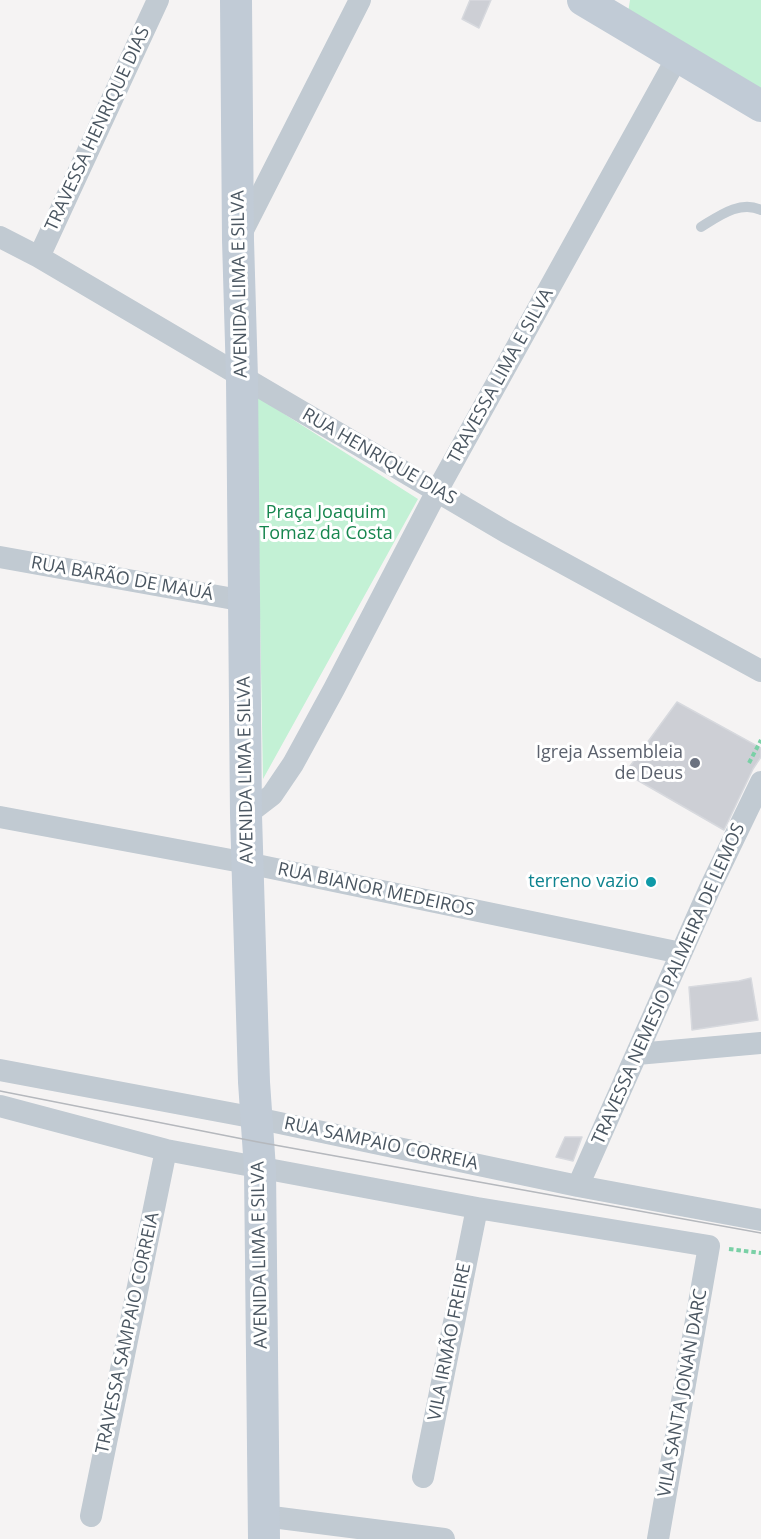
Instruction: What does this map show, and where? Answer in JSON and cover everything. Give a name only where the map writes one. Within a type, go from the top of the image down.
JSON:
[{"type":"main road","name":"AVENIDA LIMA E SILVA","points":[[236,0],[246,816],[254,1070],[260,1169],[264,1528]]},
{"type":"main road","points":[[583,0],[761,106]]},
{"type":"street","name":"TRAVESSA HENRIQUE DIAS","points":[[39,257],[158,0]]},
{"type":"street","points":[[238,240],[360,0]]},
{"type":"street","name":"TRAVESSA LIMA E SILVA","points":[[246,816],[272,795],[293,764],[437,491],[678,56]]},
{"type":"street","name":"RUA HENRIQUE DIAS","points":[[0,237],[39,257],[506,532],[761,671]]},
{"type":"street","name":"RUA BARÃO DE MAUÁ","points":[[0,557],[245,601]]},
{"type":"street","name":"TRAVESSA NEMESIO PALMEIRA DE LEMOS","points":[[578,1186],[721,863],[761,783]]},
{"type":"street","name":"RUA BIANOR MEDEIROS","points":[[0,817],[247,863],[681,953]]},
{"type":"street","points":[[637,1054],[761,1043]]},
{"type":"street","name":"RUA SAMPAIO CORREIA","points":[[0,1070],[256,1118],[578,1186],[761,1220]]},
{"type":"street","points":[[0,1106],[166,1150],[260,1169],[709,1246]]},
{"type":"street","name":"TRAVESSA SAMPAIO CORREIA","points":[[91,1516],[166,1150]]},
{"type":"street","name":"VILA IRMÃO FREIRE","points":[[423,1477],[477,1208]]},
{"type":"street","name":"VILA SANTA JONAN DARC","points":[[658,1539],[709,1246]]},
{"type":"street","points":[[264,1528],[444,1539]]},
{"type":"lane","points":[[701,227],[734,209],[749,207],[761,210]]},
{"type":"path","points":[[709,1246],[761,1253]]},
{"type":"green space","points":[[630,0],[761,0],[761,96],[628,13]]},
{"type":"green space","name":"Praça Joaquim Tomaz da Costa","points":[[256,396],[418,499],[263,779]]},
{"type":"building","points":[[470,0],[491,0],[479,28],[462,19]]},
{"type":"building","name":"Igreja Assembleia de Deus","points":[[677,702],[761,748],[761,757],[724,830],[625,773]]},
{"type":"building","points":[[751,978],[758,1020],[692,1030],[689,987]]},
{"type":"building","points":[[565,1137],[582,1137],[573,1161],[556,1157]]},
{"type":"tram line","points":[[0,1091],[258,1142],[761,1233]]},
{"type":"place","name":"Igreja Assembleia de Deus","points":[[695,763]]},
{"type":"place","name":"terreno vazio","points":[[651,882]]}]
